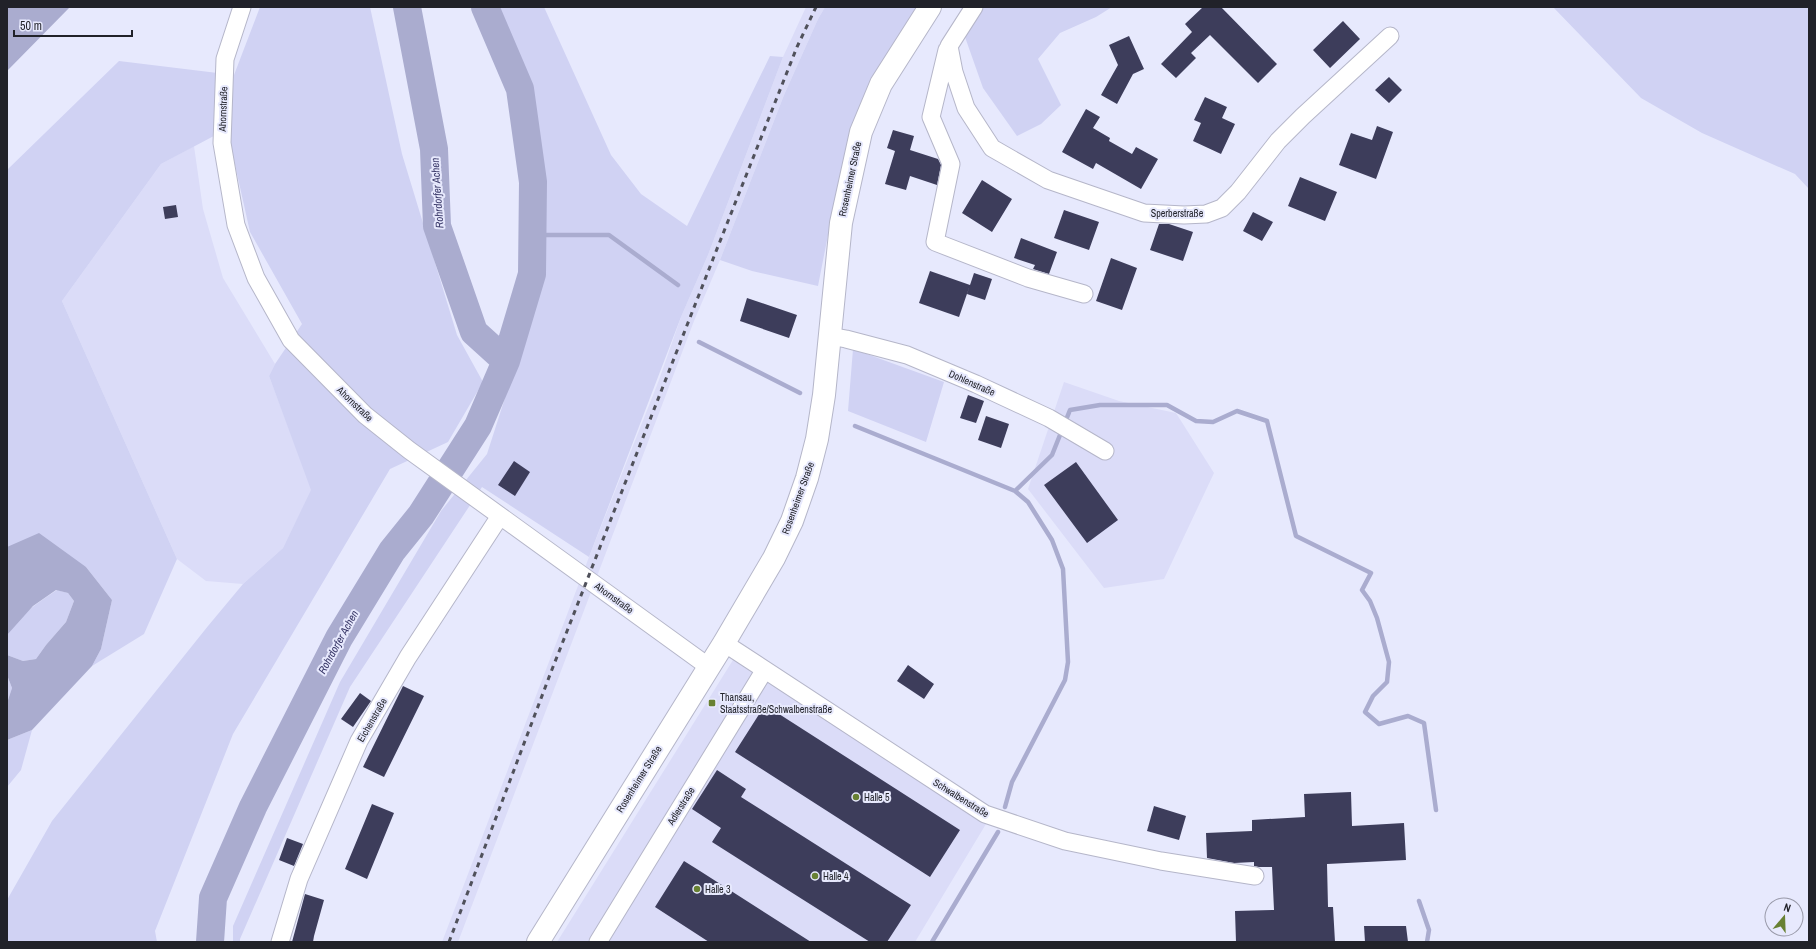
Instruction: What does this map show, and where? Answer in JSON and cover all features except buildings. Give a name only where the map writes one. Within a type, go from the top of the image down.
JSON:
[{"type":"main road","name":"Rosenheimer Straße","points":[[538,942],[724,643],[774,558],[792,520],[807,478],[817,439],[830,336],[841,223],[861,132],[881,84],[930,7]]},
{"type":"street","name":"Ahornstraße","points":[[242,7],[225,59],[222,143],[236,225],[256,278],[291,340],[365,415],[421,459],[709,667]]},
{"type":"street","points":[[974,7],[949,46],[931,117],[951,164],[935,242],[1028,278],[1084,294]]},
{"type":"street","name":"Sperberstraße","points":[[949,46],[954,72],[966,108],[992,148],[1048,180],[1144,213],[1184,215],[1206,214],[1222,208],[1238,192],[1278,141],[1390,36]]},
{"type":"street","name":"Dohlenstraße","points":[[830,336],[906,355],[976,384],[1049,418],[1105,451]]},
{"type":"street","name":"Eichenstraße","points":[[280,942],[299,879],[359,741],[408,657],[500,516]]},
{"type":"street","name":"Schwalbenstraße","points":[[724,643],[764,671],[985,814],[1065,841],[1161,861],[1255,876]]},
{"type":"street","name":"Adlerstraße","points":[[598,942],[764,671]]},
{"type":"shaded area","points":[[7,7],[70,7],[7,71]]},
{"type":"shaded area","points":[[260,7],[370,7],[402,154],[457,335],[483,382],[448,442],[390,469],[233,734],[155,931],[157,942],[7,942],[7,900],[52,821],[243,584],[283,548],[311,490],[269,376],[275,364],[302,324],[250,232],[227,129],[161,164],[62,301],[177,559],[144,634],[92,666],[101,649],[112,600],[86,567],[7,547],[7,170],[119,61],[234,75]]},
{"type":"shaded area","points":[[500,7],[544,7],[611,155],[641,194],[687,226],[770,56],[783,57],[708,255],[681,317],[589,557],[482,487],[350,687],[240,942],[233,942],[233,926],[340,682],[441,511],[487,454],[543,279],[520,82]]},
{"type":"shaded area","points":[[806,7],[825,7],[818,19],[784,95],[720,260],[694,321],[458,942],[442,942],[589,557],[659,380],[681,317],[708,255],[783,57]]},
{"type":"shaded area","points":[[825,7],[919,7],[855,120],[839,179],[818,286],[752,271],[720,260],[784,95],[818,19]]},
{"type":"shaded area","points":[[984,7],[1112,7],[1096,17],[1060,33],[1038,59],[1061,105],[1041,124],[1017,136],[983,88],[965,37]]},
{"type":"shaded area","points":[[1553,7],[1809,7],[1809,189],[1795,174],[1702,133],[1641,98]]},
{"type":"shaded area","points":[[194,146],[203,209],[223,278],[275,364],[269,376],[312,490],[283,548],[243,584],[206,581],[177,559],[62,301],[161,164]]},
{"type":"shaded area","points":[[853,349],[944,382],[926,442],[848,411]]},
{"type":"shaded area","points":[[1064,382],[1119,401],[1176,413],[1214,473],[1164,579],[1104,588],[1028,489]]},
{"type":"shaded area","points":[[39,533],[86,567],[112,600],[101,649],[92,666],[32,730],[7,740],[7,703],[12,688],[7,675],[7,655],[23,661],[36,659],[66,622],[74,601],[68,593],[56,590],[33,606],[7,635],[7,547]]},
{"type":"shaded area","points":[[57,590],[68,593],[74,601],[66,622],[36,659],[23,661],[7,655],[6,644],[8,634],[12,627],[30,609]]},
{"type":"shaded area","points":[[738,652],[989,819],[915,942],[557,942]]},
{"type":"shaded area","points":[[7,675],[12,688],[7,703]]},
{"type":"shaded area","points":[[32,730],[21,770],[7,787],[7,740]]},
{"type":"waterway","name":"Rohrdorfer Achen","points":[[407,7],[434,149],[437,226],[474,332],[506,361]]},
{"type":"waterway","name":"Rohrdorfer Achen","points":[[210,942],[213,898],[253,807],[339,638],[392,551],[421,515],[478,426],[506,361],[532,274],[533,182],[520,89],[485,7]]},
{"type":"waterway","points":[[532,235],[609,235],[678,285]]},
{"type":"waterway","points":[[699,342],[800,393]]},
{"type":"waterway","points":[[1015,491],[1052,455],[1070,410],[1100,405],[1167,405],[1196,421],[1213,422],[1237,411],[1267,421],[1296,536],[1371,573],[1362,590],[1370,601],[1377,618],[1389,662],[1387,682],[1373,696],[1365,712],[1379,724],[1408,716],[1424,723],[1436,810]]},
{"type":"waterway","points":[[855,426],[1015,491],[1028,502],[1052,540],[1063,569],[1068,662],[1065,680],[1012,782],[1005,807]]},
{"type":"waterway","points":[[932,942],[998,832]]},
{"type":"waterway","points":[[1419,901],[1429,930],[1427,942]]},
{"type":"railway","points":[[449,942],[551,672],[713,259],[797,47],[816,7]]},
{"type":"place","name":"Thansau, Staatsstraße/Schwalbenstraße","points":[[712,703]]},
{"type":"place","name":"Halle 5","points":[[856,797]]},
{"type":"place","name":"Halle 4","points":[[815,876]]},
{"type":"place","name":"Halle 3","points":[[697,889]]}]
